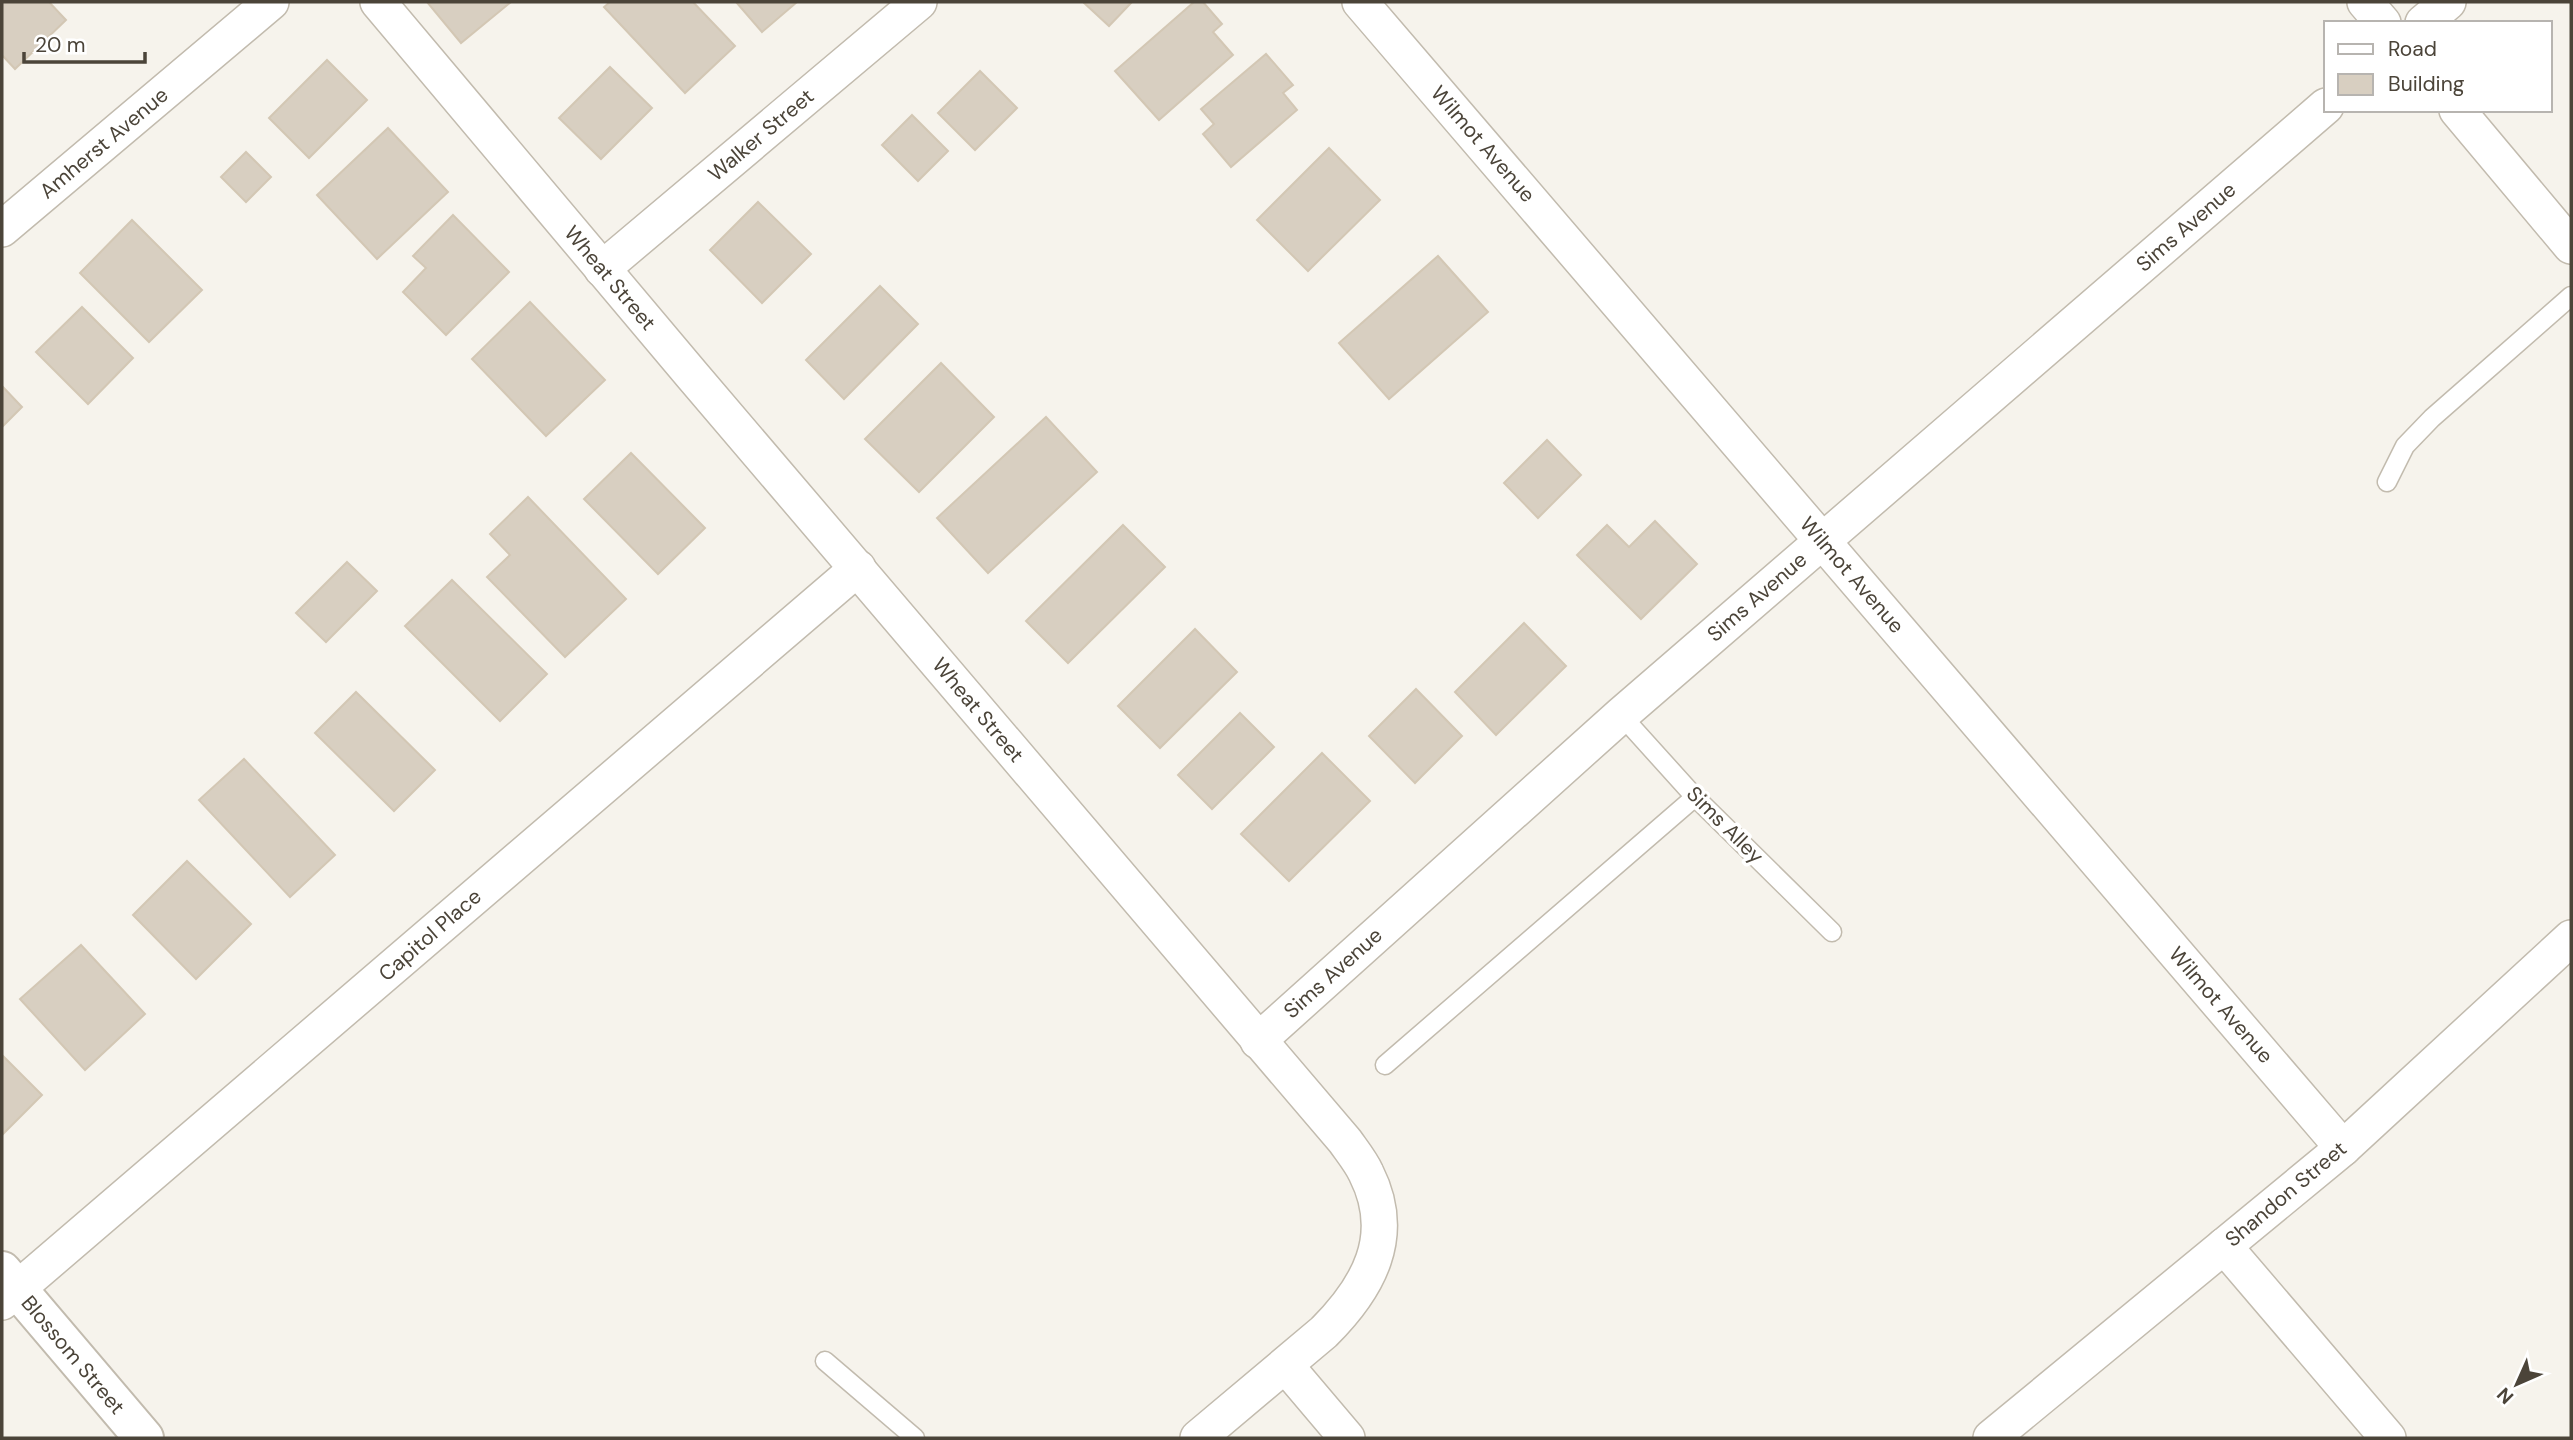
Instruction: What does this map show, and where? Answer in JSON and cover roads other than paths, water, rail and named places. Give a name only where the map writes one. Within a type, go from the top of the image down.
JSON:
[{"type":"street","name":"Amherst Avenue","points":[[2,229],[271,2]]},
{"type":"street","name":"Wheat Street","points":[[378,2],[1345,1141],[1366,1173],[1373,1193],[1379,1227],[1372,1268],[1365,1284],[1341,1315],[1286,1366]]},
{"type":"street","name":"Walker Street","points":[[602,269],[919,2]]},
{"type":"street","name":"Wilmot Avenue","points":[[1360,2],[2343,1148]]},
{"type":"street","points":[[2365,2],[2381,21]]},
{"type":"street","points":[[2425,21],[2448,2]]},
{"type":"street","name":"Sims Avenue","points":[[1258,1041],[1622,715],[2324,108]]},
{"type":"street","points":[[2459,112],[2571,246]]},
{"type":"street","name":"Capitol Place","points":[[7,1287],[858,568]]},
{"type":"street","name":"Shandon Street","points":[[1991,1438],[2343,1148],[2571,938]]},
{"type":"street","points":[[2224,1246],[2388,1438]]},
{"type":"street","name":"Blossom Street","points":[[7,1287],[144,1438]]},
{"type":"street","points":[[1198,1438],[1286,1366],[1347,1438]]},
{"type":"lane","points":[[2387,482],[2405,446],[2432,418],[2571,296]]},
{"type":"lane","name":"Sims Alley","points":[[1622,715],[1695,797],[1832,932]]},
{"type":"lane","points":[[1385,1065],[1695,797]]},
{"type":"lane","points":[[825,1361],[915,1438]]}]
